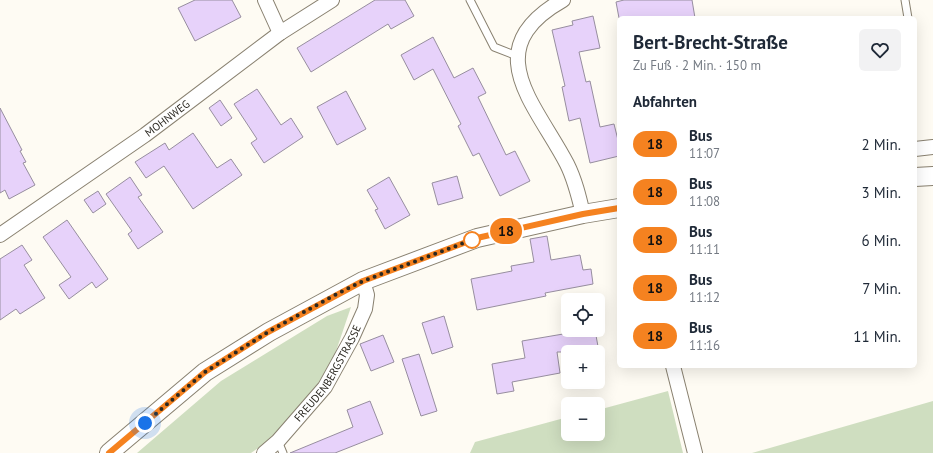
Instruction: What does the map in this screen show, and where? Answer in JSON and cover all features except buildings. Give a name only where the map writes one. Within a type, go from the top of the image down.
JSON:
[{"type":"street","points":[[265,0],[280,33]]},
{"type":"street","name":"MOHNWEG","points":[[0,235],[145,135],[280,33],[332,0]]},
{"type":"street","points":[[563,0],[550,7],[527,29],[520,44],[517,56],[518,74],[525,93],[575,180],[583,214]]},
{"type":"street","points":[[917,149],[933,147]]},
{"type":"street","points":[[917,178],[933,176]]},
{"type":"street","points":[[109,453],[205,372],[275,328],[363,281],[477,238],[583,214],[617,208]]},
{"type":"street","name":"FREUDENBERGSTRASSE","points":[[264,453],[281,447],[324,387],[352,338],[365,309],[367,294],[363,281]]},
{"type":"street","points":[[674,368],[695,453]]},
{"type":"lane","points":[[470,0],[494,47],[517,56]]},
{"type":"lane","points":[[905,0],[908,16]]},
{"type":"green space","points":[[351,307],[333,360],[306,402],[275,436],[251,453],[137,453],[221,381],[327,316]]},
{"type":"green space","points":[[668,391],[683,453],[470,453],[475,442],[561,419],[561,441],[605,441],[605,408]]},
{"type":"green space","points":[[933,401],[933,453],[752,453]]},
{"type":"bus line","name":"18","points":[[109,453],[205,372],[268,332],[363,281],[477,238],[583,214],[617,208]]},
{"type":"route","points":[[145,423],[205,372],[268,332],[363,281],[477,238],[472,240]]}]
